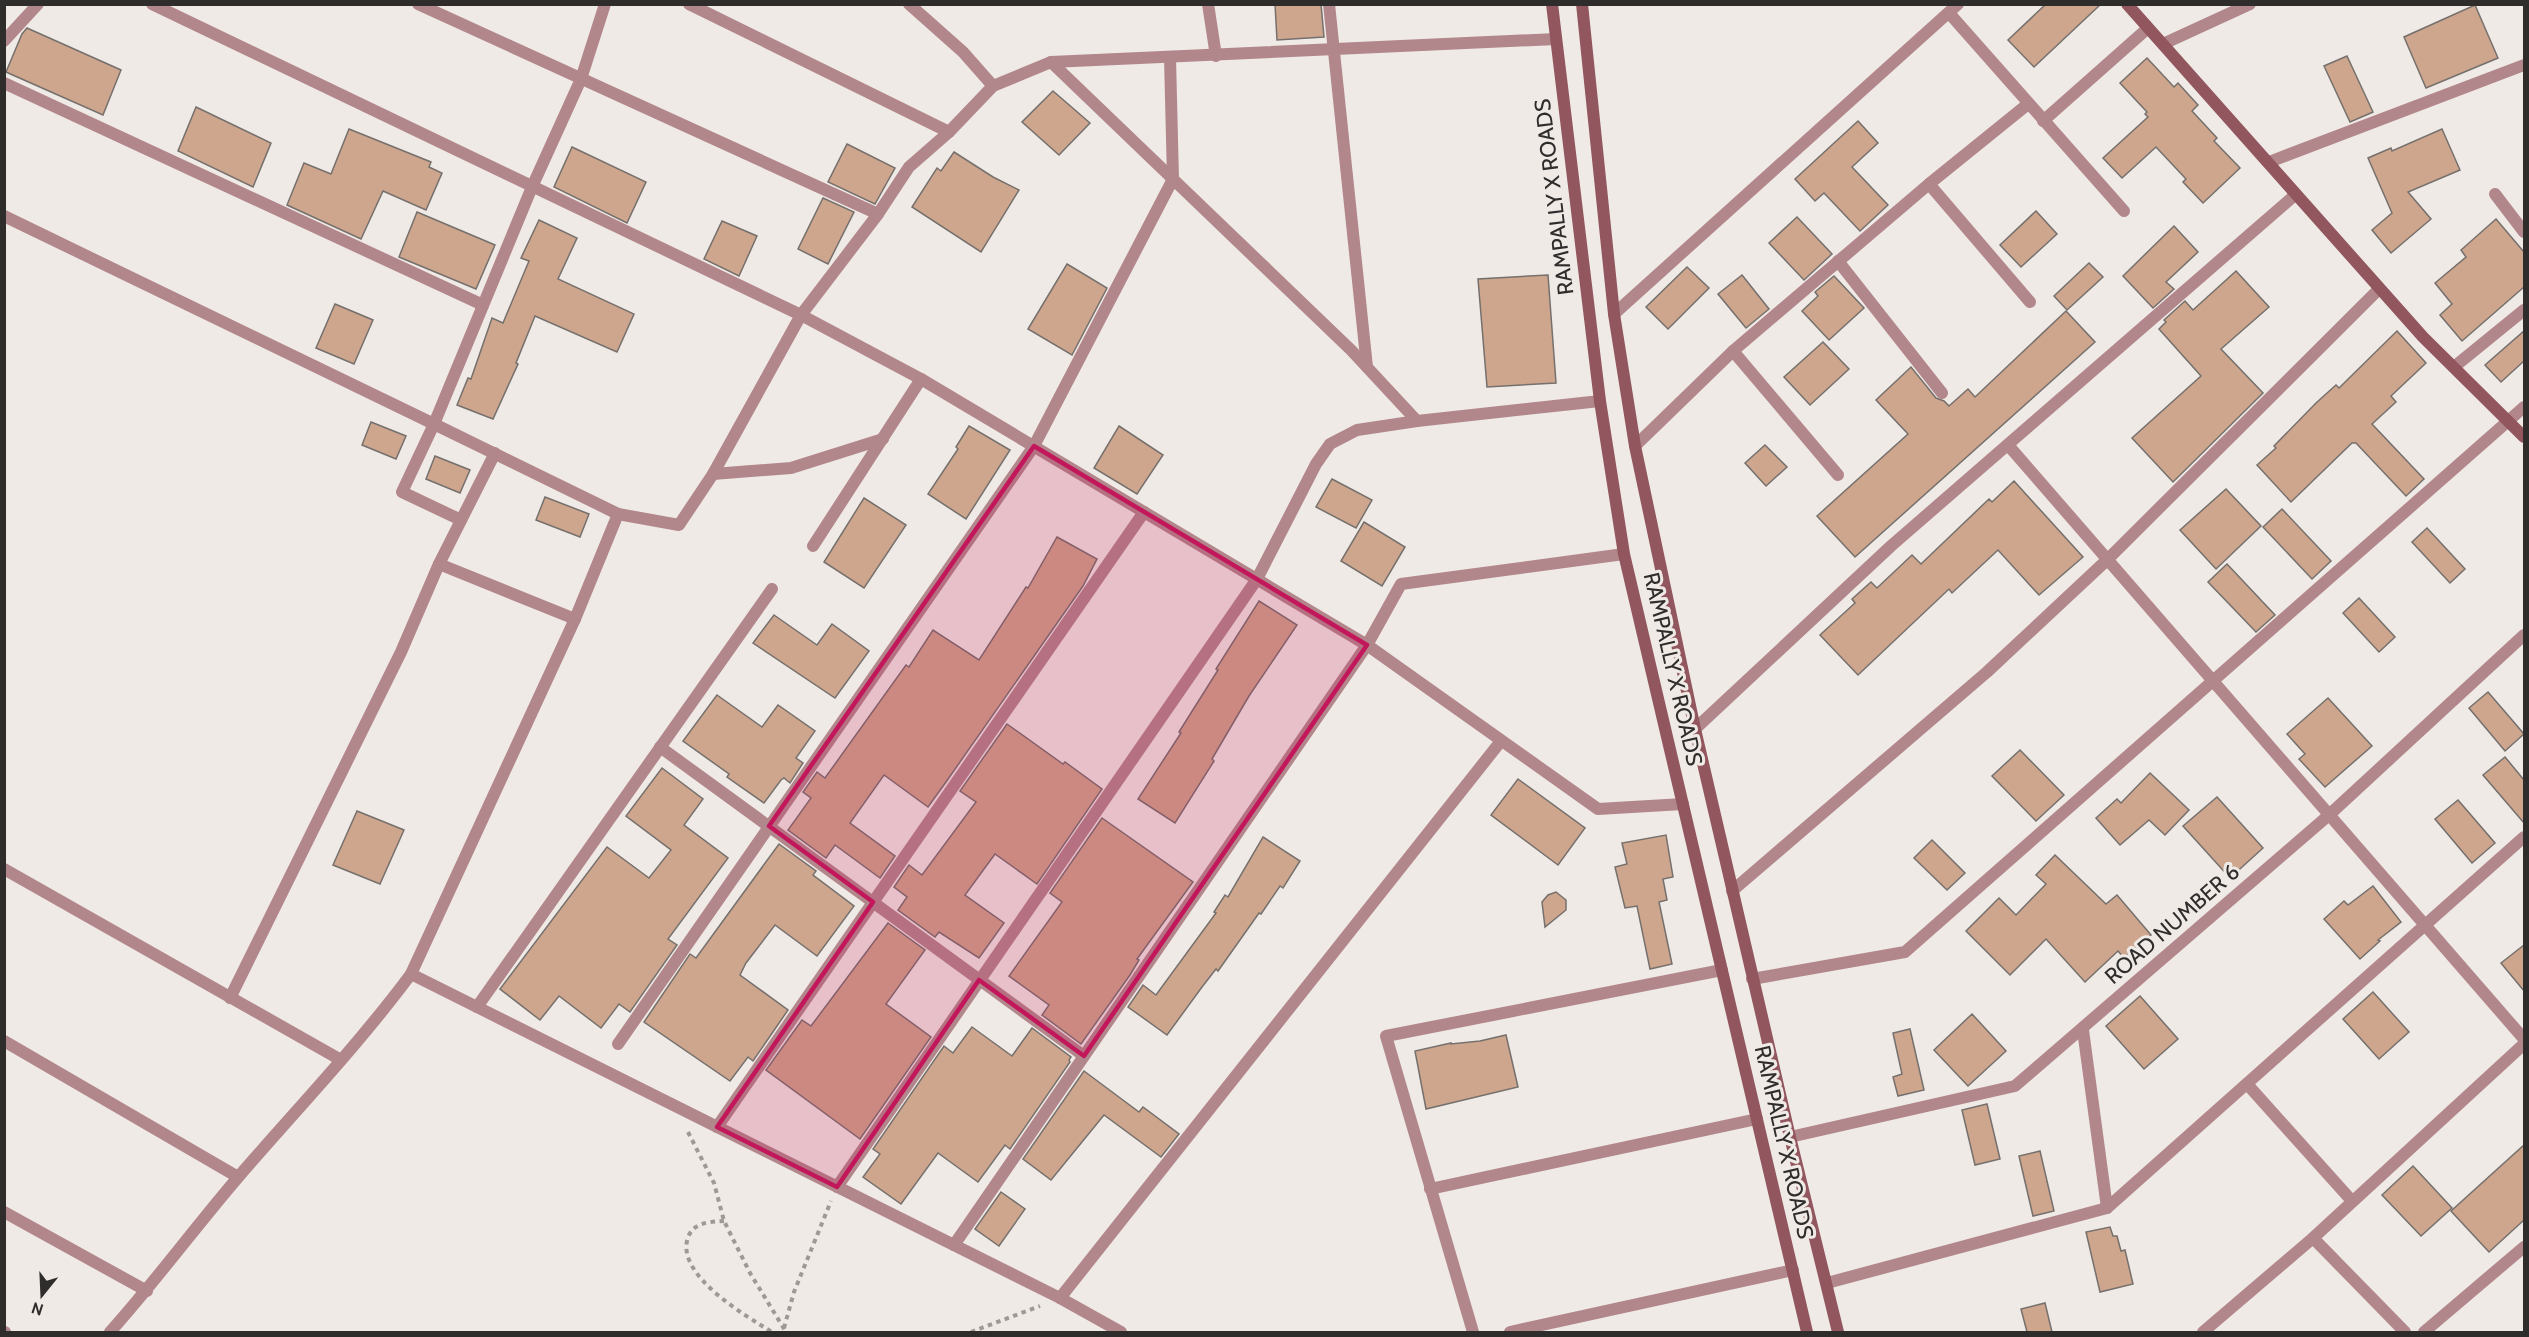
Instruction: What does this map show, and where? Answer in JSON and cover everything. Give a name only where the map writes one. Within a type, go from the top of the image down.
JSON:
[{"type":"main road","name":"RAMPALLY X ROADS","points":[[1552,4],[1600,401],[1624,554],[1807,1332]]},
{"type":"main road","points":[[1582,4],[1614,314],[1635,446],[1695,729],[1752,979],[1838,1332]]},
{"type":"main road","points":[[2127,4],[2379,289],[2524,437]]},
{"type":"street","points":[[4,40],[38,4]]},
{"type":"street","points":[[152,4],[801,315],[921,379],[1367,645],[1598,809],[1683,804]]},
{"type":"street","points":[[418,4],[878,214]]},
{"type":"street","points":[[461,520],[402,492],[434,424],[532,187],[581,79],[605,4]]},
{"type":"street","points":[[689,4],[949,132]]},
{"type":"street","points":[[909,4],[963,52],[993,86]]},
{"type":"street","points":[[1208,4],[1216,56]]},
{"type":"street","points":[[1329,4],[1336,51],[1366,367]]},
{"type":"street","points":[[2163,44],[2250,4]]},
{"type":"street","points":[[1614,314],[1953,9],[2028,104],[2124,211]]},
{"type":"street","points":[[2043,121],[2148,28]]},
{"type":"street","points":[[4,216],[618,514],[678,525],[713,474],[801,315],[878,214],[909,167],[949,132],[993,86],[1051,62],[1336,51],[1556,39]]},
{"type":"street","points":[[618,1044],[1034,446],[1173,179],[1170,58]]},
{"type":"street","points":[[1051,62],[1366,367],[1417,421]]},
{"type":"street","points":[[2269,162],[2524,65]]},
{"type":"street","points":[[4,83],[483,306]]},
{"type":"street","points":[[1635,446],[1733,351],[1929,184],[2028,104]]},
{"type":"street","points":[[1929,184],[2030,302]]},
{"type":"street","points":[[1695,729],[1891,546],[2295,195]]},
{"type":"street","points":[[2495,195],[2524,232]]},
{"type":"street","points":[[1838,261],[1942,393]]},
{"type":"street","points":[[1732,891],[1987,672],[2108,559],[2379,289]]},
{"type":"street","points":[[2454,367],[2524,310]]},
{"type":"street","points":[[1733,351],[1838,475]]},
{"type":"street","points":[[813,546],[921,379]]},
{"type":"street","points":[[837,1187],[1257,579],[1316,464],[1330,444],[1357,430],[1417,421],[1600,401]]},
{"type":"street","points":[[1752,979],[1905,952],[2524,407]]},
{"type":"street","points":[[713,474],[791,468],[882,439]]},
{"type":"street","points":[[2008,445],[2524,1039]]},
{"type":"street","points":[[230,998],[401,652],[439,564],[495,453]]},
{"type":"street","points":[[717,1127],[1144,512]]},
{"type":"street","points":[[110,1332],[147,1291],[238,1177],[377,1019],[411,974],[575,619],[618,514]]},
{"type":"street","points":[[954,1245],[1367,645],[1401,584],[1624,554]]},
{"type":"street","points":[[439,564],[575,619]]},
{"type":"street","points":[[477,1007],[772,589]]},
{"type":"street","name":"ROAD NUMBER 6","points":[[1790,1137],[2015,1086],[2083,1030],[2329,815],[2524,635]]},
{"type":"street","points":[[1060,1299],[1501,741]]},
{"type":"street","points":[[660,747],[1083,1056]]},
{"type":"street","points":[[1827,1283],[2107,1208],[2524,837]]},
{"type":"street","points":[[4,869],[341,1060]]},
{"type":"street","points":[[1473,1332],[1386,1036],[1722,970]]},
{"type":"street","points":[[411,974],[954,1245],[1121,1332]]},
{"type":"street","points":[[2083,1030],[2107,1208]]},
{"type":"street","points":[[4,1041],[238,1177]]},
{"type":"street","points":[[2203,1332],[2313,1238],[2524,1044]]},
{"type":"street","points":[[2247,1084],[2352,1201]]},
{"type":"street","points":[[1430,1189],[1757,1119]]},
{"type":"street","points":[[4,1212],[147,1291]]},
{"type":"street","points":[[2313,1238],[2405,1332]]},
{"type":"street","points":[[2424,1332],[2524,1247]]},
{"type":"street","points":[[1510,1332],[1792,1270]]},
{"type":"path","points":[[674,1105],[714,1183],[724,1221],[750,1273],[785,1330]]},
{"type":"path","points":[[785,1330],[794,1292],[837,1187]]},
{"type":"path","points":[[724,1221],[704,1222],[691,1231],[687,1238],[685,1252],[691,1266],[711,1288],[739,1311],[772,1332]]},
{"type":"path","points":[[971,1332],[1060,1299]]},
{"type":"highlighted area","points":[[1034,446],[1367,645],[1084,1056],[979,980],[837,1187],[717,1127],[873,902],[769,826]]},
{"type":"building","points":[[1275,4],[1321,4],[1324,37],[1277,40]]},
{"type":"building","points":[[2046,4],[2101,4],[2034,67],[2008,40]]},
{"type":"building","points":[[2475,5],[2498,58],[2426,88],[2404,37]]},
{"type":"building","points":[[27,28],[121,70],[103,115],[6,72],[22,34]]},
{"type":"building","points":[[2347,56],[2373,112],[2350,122],[2324,66]]},
{"type":"building","points":[[2147,58],[2174,87],[2178,83],[2198,105],[2192,111],[2217,138],[2214,141],[2240,168],[2203,203],[2183,182],[2186,179],[2156,147],[2122,178],[2103,158],[2148,117],[2145,114],[2147,112],[2120,83]]},
{"type":"building","points":[[1053,91],[1090,123],[1059,155],[1022,122]]},
{"type":"building","points":[[196,107],[271,143],[253,187],[178,151]]},
{"type":"building","points":[[1858,121],[1878,143],[1852,167],[1888,205],[1860,231],[1824,193],[1815,201],[1795,179]]},
{"type":"building","points":[[349,129],[431,162],[429,167],[442,173],[426,210],[383,191],[361,239],[287,205],[304,163],[331,174]]},
{"type":"building","points":[[2442,129],[2460,170],[2408,192],[2431,219],[2391,253],[2372,230],[2392,213],[2368,158],[2391,148],[2392,151]]},
{"type":"building","points":[[847,144],[895,168],[875,204],[828,182]]},
{"type":"building","points":[[572,147],[646,182],[627,223],[554,187]]},
{"type":"building","points":[[954,152],[993,177],[1019,190],[981,252],[912,207],[937,168],[941,171]]},
{"type":"building","points":[[823,198],[854,212],[828,264],[798,249]]},
{"type":"building","points":[[2036,211],[2057,234],[2021,267],[2000,245]]},
{"type":"building","points":[[417,212],[495,245],[476,289],[399,257]]},
{"type":"building","points":[[1797,217],[1832,254],[1804,280],[1769,243]]},
{"type":"building","points":[[2496,219],[2524,252],[2524,287],[2462,341],[2440,315],[2452,304],[2435,283],[2466,257],[2461,250]]},
{"type":"building","points":[[539,220],[577,238],[558,279],[634,314],[617,352],[535,316],[516,363],[518,364],[493,419],[457,405],[468,378],[471,379],[492,318],[503,323],[529,261],[521,258]]},
{"type":"building","points":[[722,221],[757,236],[739,276],[704,259]]},
{"type":"building","points":[[2174,226],[2198,252],[2166,282],[2174,289],[2153,308],[2123,276]]},
{"type":"building","points":[[2089,263],[2103,277],[2067,310],[2054,296]]},
{"type":"building","points":[[1067,264],[1107,288],[1072,355],[1028,329]]},
{"type":"building","points":[[1687,267],[1709,288],[1668,329],[1646,307]]},
{"type":"building","points":[[2236,271],[2269,307],[2221,349],[2263,393],[2173,482],[2132,438],[2201,376],[2159,329],[2166,322],[2164,320],[2185,301],[2193,310]]},
{"type":"building","points":[[1548,275],[1556,383],[1487,387],[1478,279]]},
{"type":"building","points":[[1742,275],[1769,309],[1746,328],[1718,294]]},
{"type":"building","points":[[1834,276],[1864,308],[1829,340],[1802,311],[1818,296],[1815,292]]},
{"type":"building","points":[[335,304],[373,320],[354,364],[316,348]]},
{"type":"building","points":[[2066,311],[2095,342],[1855,557],[1817,516],[1908,434],[1876,400],[1911,367],[1936,398],[1949,406],[1968,389],[1975,397]]},
{"type":"building","points":[[2397,331],[2426,363],[2391,396],[2396,402],[2372,424],[2424,479],[2406,496],[2356,443],[2352,443],[2291,502],[2257,465],[2276,448],[2274,446],[2316,403],[2336,385],[2339,388]]},
{"type":"building","points":[[2524,331],[2524,361],[2501,382],[2485,365]]},
{"type":"building","points":[[1823,342],[1849,369],[1810,405],[1784,377]]},
{"type":"building","points":[[371,422],[406,436],[396,459],[362,445]]},
{"type":"building","points":[[969,426],[1010,450],[966,519],[928,494],[958,449],[956,447]]},
{"type":"building","points":[[1119,426],[1163,455],[1137,494],[1094,468]]},
{"type":"building","points":[[1765,445],[1787,467],[1766,486],[1745,463]]},
{"type":"building","points":[[435,456],[470,470],[460,493],[426,479]]},
{"type":"building","points":[[1332,479],[1372,500],[1356,528],[1316,507]]},
{"type":"building","points":[[2014,481],[2083,557],[2039,595],[1998,550],[1952,593],[1949,589],[1858,675],[1820,635],[1855,603],[1852,599],[1871,582],[1877,588],[1912,555],[1921,564],[1989,499],[1992,502]]},
{"type":"building","points":[[2226,489],[2261,526],[2216,569],[2180,530]]},
{"type":"building","points":[[545,497],[589,514],[580,537],[536,520]]},
{"type":"building","points":[[864,498],[906,525],[864,588],[824,562]]},
{"type":"building","points":[[2282,509],[2331,561],[2312,579],[2263,527]]},
{"type":"building","points":[[1364,522],[1405,547],[1382,586],[1341,561]]},
{"type":"building","points":[[2427,528],[2465,569],[2450,583],[2412,542]]},
{"type":"building","points":[[1057,537],[1097,559],[1083,586],[928,807],[884,775],[850,823],[895,856],[880,878],[835,845],[826,858],[788,830],[811,798],[803,792],[817,772],[825,778],[906,665],[909,667],[933,630],[979,660],[1026,587],[1028,588]]},
{"type":"building","points":[[2227,564],[2275,615],[2256,632],[2208,582]]},
{"type":"building","points":[[2359,598],[2395,637],[2379,652],[2343,613]]},
{"type":"building","points":[[1259,601],[1297,625],[1249,696],[1212,759],[1214,761],[1175,823],[1138,799],[1181,733],[1179,732],[1218,670],[1216,669]]},
{"type":"building","points":[[774,615],[817,645],[832,624],[869,651],[835,698],[753,643]]},
{"type":"building","points":[[2488,692],[2524,734],[2505,751],[2469,708]]},
{"type":"building","points":[[717,695],[762,727],[778,705],[815,731],[796,758],[803,763],[790,783],[784,778],[781,780],[764,803],[727,777],[729,774],[683,741]]},
{"type":"building","points":[[2328,698],[2372,746],[2325,787],[2299,759],[2305,754],[2287,734]]},
{"type":"building","points":[[1007,724],[1102,789],[1037,884],[995,854],[965,895],[1004,923],[979,958],[939,932],[935,937],[898,910],[907,897],[894,887],[909,865],[922,875],[976,802],[960,791]]},
{"type":"building","points":[[2020,750],[2064,795],[2036,821],[1992,776]]},
{"type":"building","points":[[2505,757],[2524,780],[2524,823],[2483,775]]},
{"type":"building","points":[[662,768],[703,799],[684,825],[728,858],[668,939],[677,945],[630,1012],[619,1004],[601,1028],[559,996],[540,1020],[500,989],[607,847],[649,878],[671,850],[626,816]]},
{"type":"building","points":[[2150,773],[2189,810],[2165,835],[2149,820],[2120,845],[2096,818],[2117,799],[2121,803]]},
{"type":"building","points":[[1518,779],[1585,828],[1558,865],[1491,815]]},
{"type":"building","points":[[2217,797],[2263,848],[2230,878],[2183,826]]},
{"type":"building","points":[[2458,800],[2495,843],[2472,863],[2435,819]]},
{"type":"building","points":[[357,811],[404,830],[380,884],[333,865]]},
{"type":"building","points":[[1102,818],[1193,882],[1137,959],[1139,960],[1130,975],[1081,1044],[1042,1015],[1049,1005],[1009,976],[1062,902],[1050,893]]},
{"type":"building","points":[[1666,835],[1673,877],[1663,879],[1667,900],[1659,902],[1672,964],[1650,969],[1637,906],[1625,908],[1615,867],[1627,864],[1622,843]]},
{"type":"building","points":[[1263,837],[1300,861],[1283,888],[1280,886],[1218,971],[1216,969],[1167,1035],[1128,1007],[1143,985],[1156,995],[1216,913],[1214,912],[1225,895],[1228,897]]},
{"type":"building","points":[[1932,840],[1965,873],[1947,890],[1914,858]]},
{"type":"building","points":[[779,844],[816,871],[813,875],[854,906],[817,956],[775,925],[746,963],[740,975],[788,1010],[753,1061],[748,1057],[730,1081],[644,1022],[690,954],[696,958]]},
{"type":"building","points":[[2055,855],[2106,904],[2117,895],[2151,935],[2124,958],[2118,951],[2085,982],[2046,939],[2010,975],[1966,931],[1999,898],[2016,915],[2046,884],[2036,875]]},
{"type":"building","points":[[2373,886],[2401,922],[2378,940],[2380,941],[2360,959],[2324,919],[2344,901],[2348,905]]},
{"type":"building","points":[[1556,892],[1566,900],[1566,910],[1545,927],[1542,902],[1548,895]]},
{"type":"building","points":[[888,923],[925,950],[886,1004],[931,1037],[860,1139],[766,1070],[802,1020],[811,1026]]},
{"type":"building","points":[[2524,945],[2524,991],[2501,963]]},
{"type":"building","points":[[2373,992],[2409,1032],[2379,1059],[2343,1019]]},
{"type":"building","points":[[2140,996],[2178,1039],[2144,1069],[2106,1026]]},
{"type":"building","points":[[1972,1014],[2006,1051],[1968,1086],[1934,1050]]},
{"type":"building","points":[[972,1027],[1012,1056],[1032,1028],[1071,1057],[1070,1062],[1010,1149],[1005,1145],[978,1182],[938,1153],[901,1204],[863,1177],[880,1154],[873,1149],[944,1046],[953,1053]]},
{"type":"building","points":[[1910,1029],[1924,1090],[1898,1096],[1893,1077],[1902,1074],[1893,1033]]},
{"type":"building","points":[[1506,1035],[1518,1087],[1426,1109],[1415,1051]]},
{"type":"building","points":[[1084,1071],[1139,1112],[1143,1107],[1179,1134],[1161,1157],[1104,1115],[1051,1180],[1023,1159]]},
{"type":"building","points":[[1987,1104],[2000,1159],[1975,1165],[1962,1110]]},
{"type":"building","points":[[2524,1145],[2524,1220],[2489,1252],[2451,1211]]},
{"type":"building","points":[[2040,1151],[2054,1211],[2033,1216],[2019,1156]]},
{"type":"building","points":[[2413,1166],[2452,1208],[2421,1236],[2382,1195]]},
{"type":"building","points":[[1001,1192],[1025,1209],[999,1246],[975,1229]]},
{"type":"building","points":[[2110,1227],[2113,1236],[2117,1236],[2121,1251],[2125,1250],[2133,1284],[2100,1292],[2086,1232]]},
{"type":"building","points":[[2045,1303],[2052,1332],[2027,1332],[2021,1309]]}]
